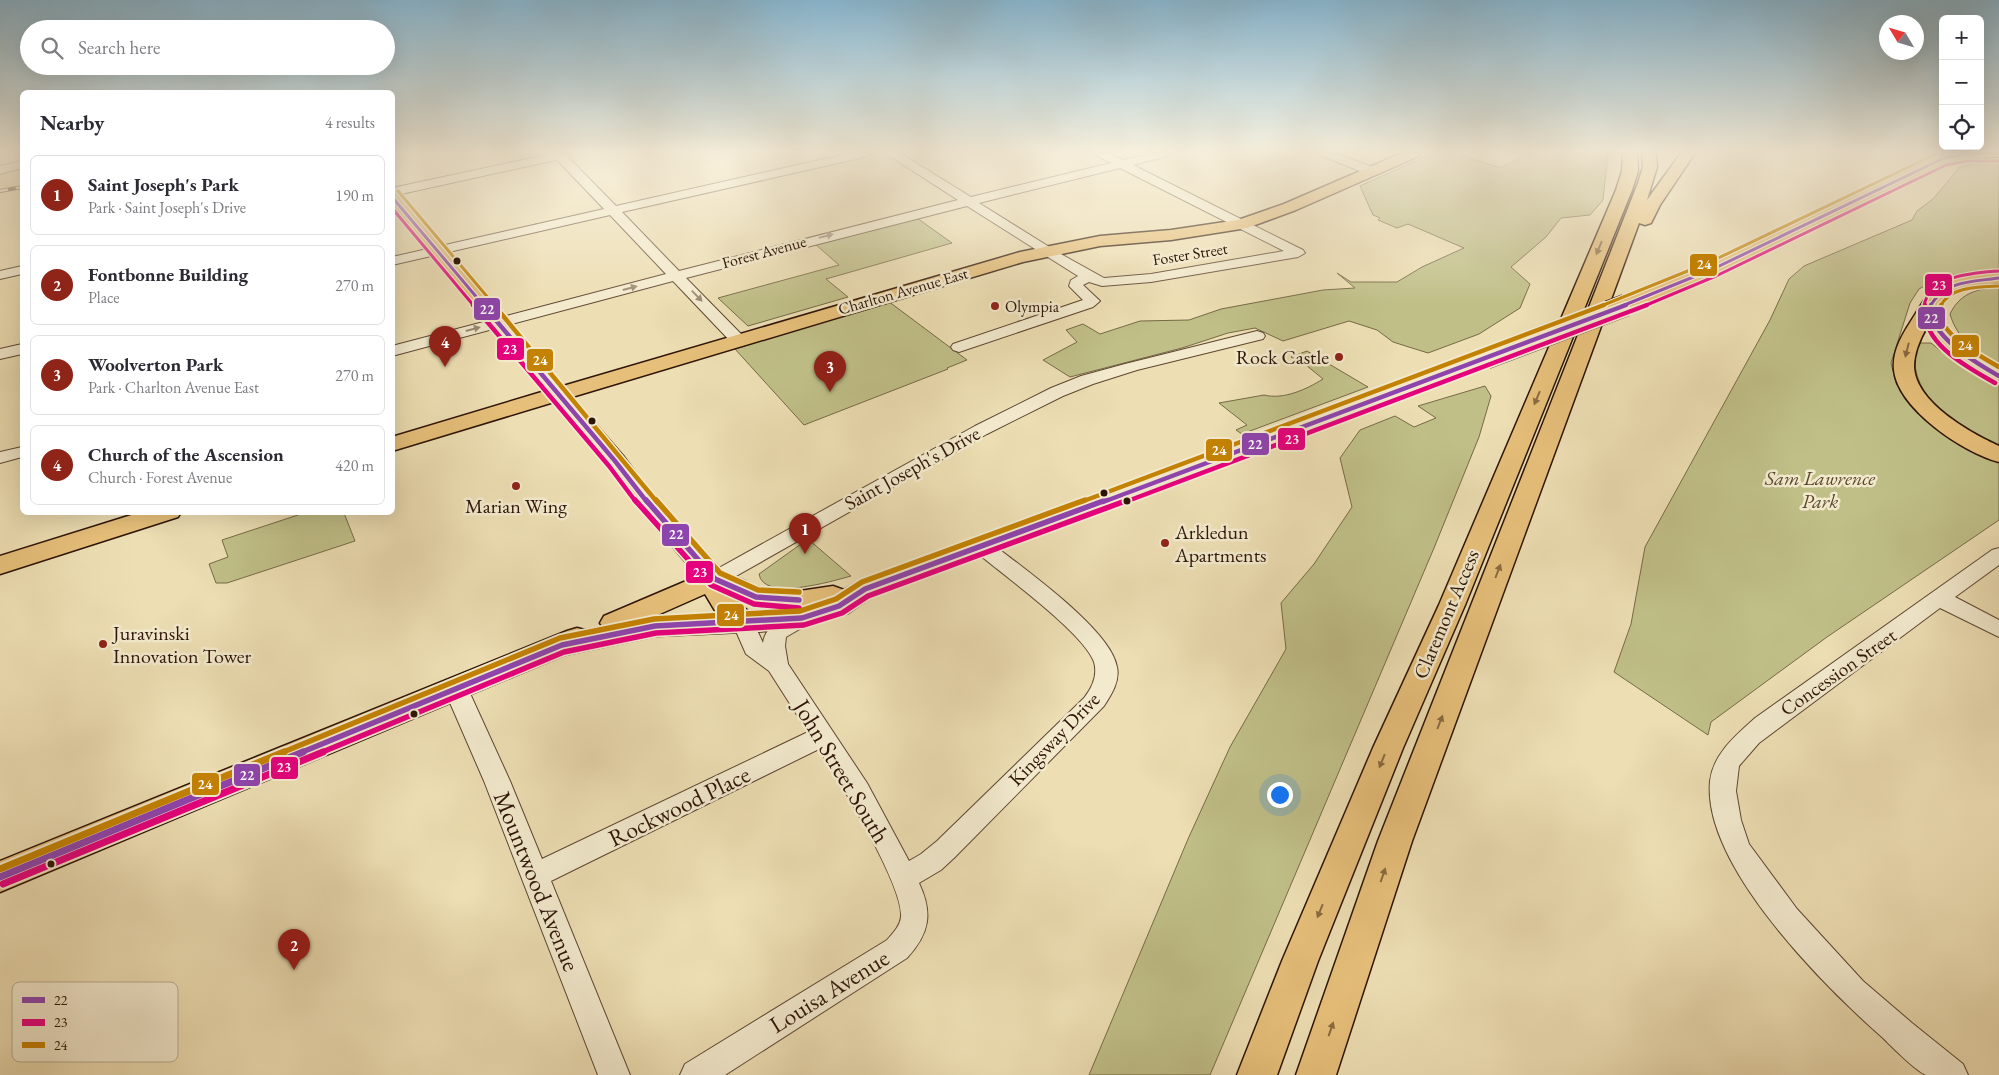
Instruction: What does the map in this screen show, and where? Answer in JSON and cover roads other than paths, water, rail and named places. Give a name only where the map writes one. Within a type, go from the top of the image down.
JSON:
[{"type":"main road","name":"John Street South","points":[[398,203],[559,394],[638,492],[715,579],[756,597],[778,600],[812,599],[865,589]]},
{"type":"main road","name":"Charlton Avenue East","points":[[395,443],[1001,262],[1100,241],[1180,234],[1241,224],[1299,203]]},
{"type":"main road","name":"Claremont Access","points":[[1257,1075],[1300,961],[1384,756],[1452,605],[1619,203]]},
{"type":"main road","name":"Claremont Access","points":[[1316,1075],[1395,841],[1638,203]]},
{"type":"main road","points":[[1611,272],[1637,238],[1653,203]]},
{"type":"main road","points":[[562,645],[655,626],[802,618],[838,606],[865,589],[983,547],[1646,297],[1713,269],[1850,203]]},
{"type":"main road","points":[[1999,278],[1972,281],[1951,287],[1936,295],[1914,330],[1904,368],[1908,383],[1920,401],[1948,426],[1999,456]]},
{"type":"main road","points":[[1930,307],[1932,320],[1945,340],[1976,364],[1999,376]]},
{"type":"main road","points":[[0,565],[159,515]]},
{"type":"main road","name":"John Street South","points":[[715,579],[717,594],[720,600],[743,622]]},
{"type":"main road","name":"Saint Joseph's Drive","points":[[0,877],[562,645],[715,579]]},
{"type":"street","points":[[605,203],[738,340]]},
{"type":"street","points":[[395,260],[642,203]]},
{"type":"street","name":"Forest Avenue","points":[[395,350],[956,203]]},
{"type":"street","name":"Foster Street","points":[[973,203],[1047,251],[1088,276],[1102,282],[1152,278],[1298,253],[1241,224]]},
{"type":"street","points":[[1200,203],[1241,224]]},
{"type":"street","points":[[0,274],[20,270]]},
{"type":"street","points":[[959,346],[1088,304],[1093,301],[1092,297],[1076,286],[1076,283],[1088,276]]},
{"type":"street","name":"Saint Joseph's Drive","points":[[715,579],[1027,405],[1088,380],[1131,367],[1257,336]]},
{"type":"street","points":[[0,354],[20,349]]},
{"type":"street","points":[[0,458],[20,453]]},
{"type":"street","name":"Kingsway Drive","points":[[903,878],[931,862],[946,849],[1092,704],[1101,694],[1105,682],[1105,661],[1097,647],[1081,630],[983,547]]},
{"type":"street","name":"Concession Street","points":[[1952,1075],[1873,1011],[1816,954],[1792,925],[1741,854],[1727,818],[1723,781],[1730,760],[1745,741],[1764,725],[1999,555]]},
{"type":"street","points":[[1940,599],[1999,629]]},
{"type":"street","name":"John Street South","points":[[802,618],[784,627],[774,639],[772,645],[777,665],[877,824],[903,878]]},
{"type":"street","name":"John Street South","points":[[743,622],[754,648],[777,665]]},
{"type":"street","name":"Mountwood Avenue","points":[[456,689],[536,875],[614,1075]]},
{"type":"street","name":"Rockwood Place","points":[[536,875],[823,736]]},
{"type":"street","name":"Louisa Avenue","points":[[696,1075],[897,949],[910,931],[915,911],[903,878]]},
{"type":"place","name":"Olympia","points":[[995,306]]},
{"type":"place","name":"Rock Castle","points":[[1339,357]]},
{"type":"place","name":"Church of the Ascension","points":[[445,367]]},
{"type":"place","name":"Woolverton Park","points":[[830,392]]},
{"type":"place","name":"Marian Wing","points":[[516,486]]},
{"type":"place","name":"Arkledun Apartments","points":[[1165,543]]},
{"type":"place","name":"Saint Joseph's Park","points":[[805,554]]},
{"type":"place","name":"Juravinski Innovation Tower","points":[[103,644]]},
{"type":"place","name":"Fontbonne Building","points":[[294,970]]},
{"type":"park label","name":"Sam Lawrence Park","points":[[1820,490]]}]
